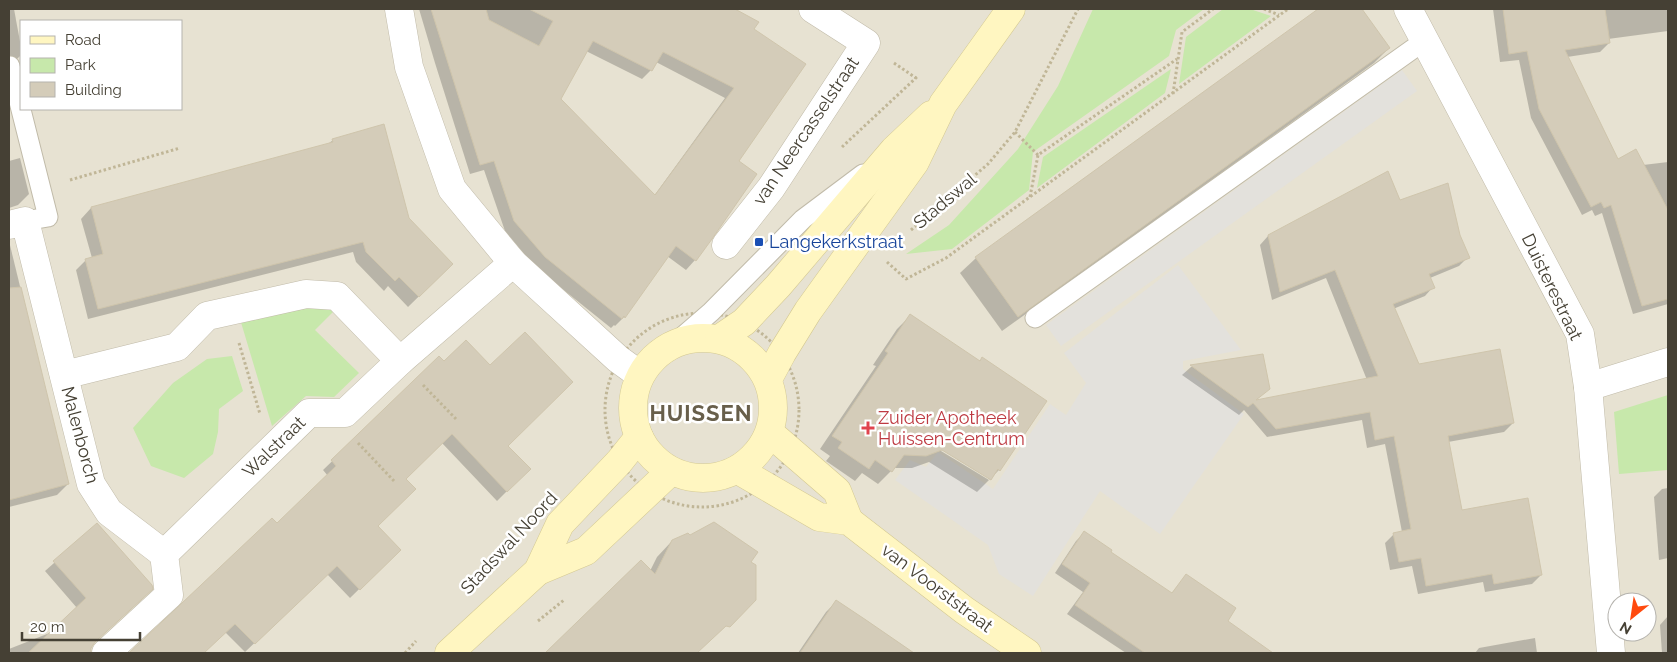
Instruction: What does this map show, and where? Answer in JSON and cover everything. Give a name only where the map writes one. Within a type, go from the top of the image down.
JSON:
[{"type":"main road","points":[[781,380],[760,365],[748,353],[719,339],[696,338],[674,344],[654,357],[640,375],[633,395],[633,416],[639,437],[647,451],[658,462],[671,471],[693,478],[717,478],[738,470],[758,454],[770,432],[781,380],[782,353],[808,311],[915,162],[943,104],[1011,9]]},
{"type":"main road","points":[[719,339],[744,322],[778,286],[894,150],[943,104]]},
{"type":"main road","points":[[738,470],[819,517],[849,521],[838,491],[770,432]]},
{"type":"main road","name":"Stadswal Noord","points":[[538,571],[560,524],[619,462],[639,437]]},
{"type":"main road","name":"Stadswal Noord","points":[[449,653],[538,571],[586,551],[671,471]]},
{"type":"main road","name":"van Voorststraat","points":[[849,521],[964,610],[1027,653]]},
{"type":"street","points":[[399,9],[409,67],[452,189],[513,263],[618,359],[640,375]]},
{"type":"street","name":"van Neercasselstraat","points":[[726,245],[771,188],[866,43],[813,9]]},
{"type":"street","name":"Duisterestraat","points":[[1408,9],[1580,334],[1588,387],[1611,653]]},
{"type":"street","name":"Malenborch","points":[[17,223],[64,375],[91,484],[109,512],[164,554]]},
{"type":"street","name":"Walstraat","points":[[164,554],[308,413],[345,413],[400,361],[513,263]]},
{"type":"street","name":"Malenborch","points":[[64,375],[177,347],[207,316],[306,294],[337,296],[400,361]]},
{"type":"street","points":[[1588,387],[1668,362]]},
{"type":"street","points":[[106,653],[169,595],[164,554]]},
{"type":"lane","points":[[1035,318],[1424,41]]},
{"type":"lane","points":[[10,66],[20,105]]},
{"type":"lane","points":[[17,223],[48,217],[21,110]]},
{"type":"lane","points":[[674,344],[711,312],[803,219],[894,150]]},
{"type":"path","name":"Stadswal","points":[[909,232],[988,164],[1015,132],[1078,9]]},
{"type":"path","points":[[1173,94],[1182,32],[1213,9]]},
{"type":"path","points":[[1264,9],[1280,15]]},
{"type":"path","points":[[880,256],[906,278],[946,258],[1288,9]]},
{"type":"path","points":[[1030,197],[1038,154],[1177,59]]},
{"type":"path","points":[[1015,132],[1038,154]]},
{"type":"path","points":[[41,188],[180,148]]},
{"type":"path","points":[[229,311],[270,449]]},
{"type":"path","points":[[400,361],[456,419]]},
{"type":"path","points":[[781,380],[799,372]]},
{"type":"path","points":[[331,413],[394,481]]},
{"type":"path","points":[[600,436],[606,428]]},
{"type":"path","points":[[690,507],[712,507],[735,502]]},
{"type":"path","name":"Stadswal Noord","points":[[471,583],[517,534]]},
{"type":"path","points":[[404,653],[418,639]]},
{"type":"shaded area","points":[[9,9],[1668,9],[1668,653],[9,653]]},
{"type":"shaded area","points":[[1402,70],[1417,91],[1061,346],[1046,325]]},
{"type":"shaded area","points":[[1178,265],[1241,350],[1183,361],[1183,369],[1244,414],[1160,534],[1100,491],[1033,596],[999,574],[988,545],[895,480],[910,460],[926,467],[938,452],[993,489],[1050,404],[1066,415],[1086,383],[1064,353]]},
{"type":"green space","points":[[1093,9],[1204,9],[1176,30],[1169,56],[1033,152],[1029,190],[952,249],[906,254],[949,225],[1018,149],[1058,86]]},
{"type":"green space","points":[[1223,9],[1250,9],[1271,16],[1179,84],[1186,37]]},
{"type":"green space","points":[[1171,69],[1165,93],[1037,188],[1043,157]]},
{"type":"green space","points":[[325,304],[333,312],[315,330],[359,373],[334,397],[306,396],[272,426],[240,319]]},
{"type":"green space","points":[[232,356],[243,391],[219,409],[218,432],[213,454],[184,478],[151,466],[133,428],[173,383],[207,359]]},
{"type":"green space","points":[[1668,395],[1668,470],[1619,474],[1614,412]]},
{"type":"building","points":[[431,9],[486,9],[489,20],[539,46],[553,21],[529,9],[735,9],[759,22],[754,29],[806,64],[739,161],[757,174],[712,239],[696,261],[676,246],[625,318],[624,316],[622,319],[545,257],[514,221],[494,161],[480,165]],"holes":[[[593,41],[652,71],[663,52],[734,88],[655,195],[561,99]]]},
{"type":"building","points":[[1318,9],[1362,9],[1390,48],[1018,317],[975,257]]},
{"type":"building","points":[[1503,9],[1605,9],[1610,43],[1565,50],[1618,159],[1636,149],[1668,210],[1668,299],[1642,306],[1611,205],[1604,208],[1601,202],[1591,207],[1539,109],[1527,51],[1509,54]]},
{"type":"building","points":[[384,124],[409,218],[453,264],[419,297],[399,277],[395,281],[366,252],[363,242],[98,309],[85,259],[103,254],[91,207],[333,142],[332,139]]},
{"type":"building","points":[[1388,171],[1400,200],[1448,183],[1460,235],[1470,258],[1429,274],[1435,288],[1393,304],[1419,364],[1500,349],[1514,423],[1448,436],[1462,510],[1528,498],[1542,575],[1494,584],[1492,574],[1426,586],[1421,558],[1399,562],[1393,533],[1411,529],[1394,436],[1375,440],[1370,412],[1276,429],[1253,403],[1248,407],[1190,365],[1263,354],[1270,389],[1256,400],[1378,376],[1335,270],[1280,292],[1268,235]]},
{"type":"building","points":[[21,287],[69,484],[9,500],[9,288]]},
{"type":"building","points":[[910,314],[980,361],[982,357],[1047,401],[1000,471],[998,469],[991,480],[942,450],[926,456],[904,455],[892,472],[875,460],[869,469],[838,448],[842,442],[832,436],[888,353],[885,351]]},
{"type":"building","points":[[525,332],[573,382],[508,446],[531,469],[507,492],[452,434],[406,479],[416,489],[378,526],[401,550],[360,590],[337,566],[255,644],[235,624],[204,653],[129,653],[272,518],[277,523],[336,466],[331,460],[439,356],[444,361],[466,340],[490,365]]},
{"type":"building","points":[[714,522],[758,552],[751,562],[756,565],[756,600],[730,627],[726,626],[697,653],[545,653],[641,560],[655,574],[672,540],[688,533],[690,535]]},
{"type":"building","points":[[97,523],[152,585],[153,589],[95,642],[91,648],[91,653],[28,653],[86,598],[53,561]]},
{"type":"building","points":[[1084,531],[1112,550],[1111,552],[1172,593],[1186,574],[1236,608],[1228,621],[1273,653],[1145,653],[1075,605],[1090,583],[1062,564]]},
{"type":"building","points":[[836,600],[866,620],[914,653],[800,653]]},
{"type":"place","name":"Langekerkstraat","points":[[759,242]]},
{"type":"place","name":"Zuider Apotheek Huissen-Centrum","points":[[868,428]]},
{"type":"district","name":"HUISSEN","points":[[701,413]]}]
